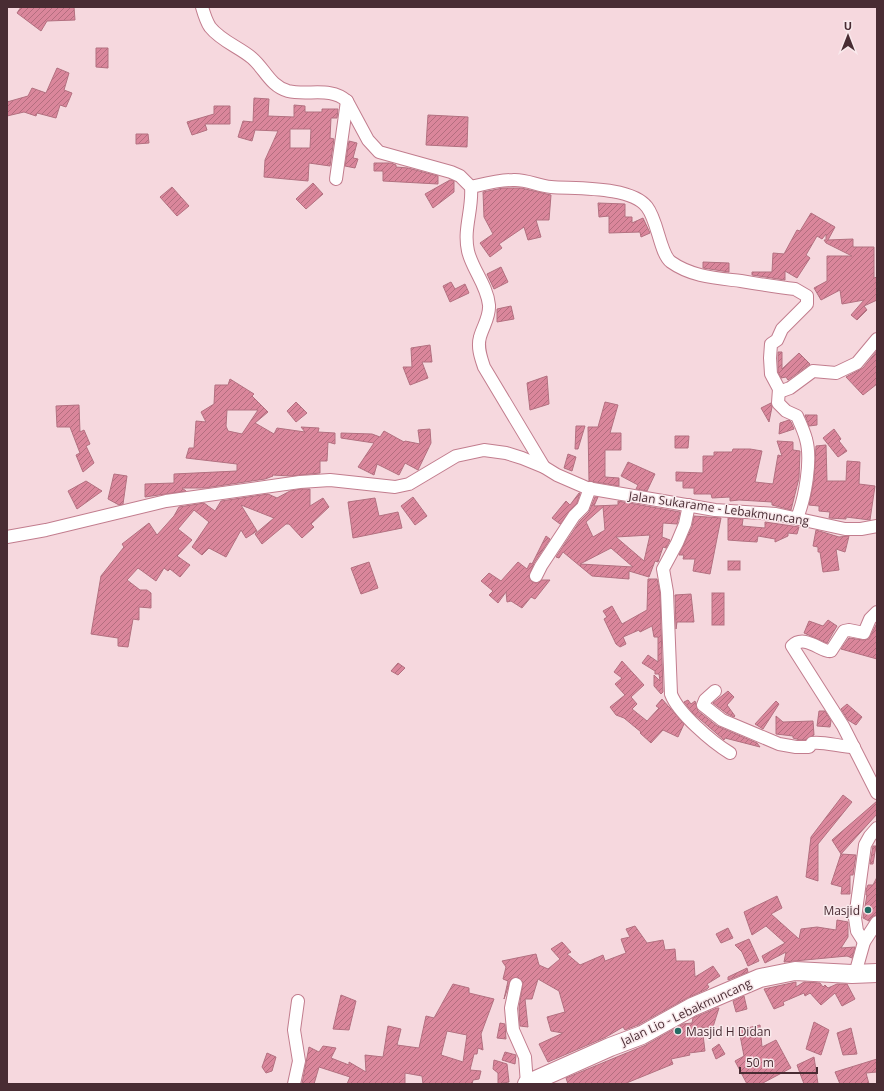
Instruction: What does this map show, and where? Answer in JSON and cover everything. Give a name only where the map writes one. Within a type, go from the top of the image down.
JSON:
[{"type":"street","points":[[202,7],[207,22],[215,32],[253,58],[266,76],[279,88],[297,92],[322,92],[336,94],[347,101],[368,140],[378,152],[451,172],[460,176],[471,187],[471,207],[466,230],[468,251],[483,287],[489,307],[488,315],[479,341],[481,358],[484,367],[544,466]]},
{"type":"street","points":[[336,179],[347,101]]},
{"type":"street","points":[[471,187],[517,180],[549,187],[585,188],[622,194],[640,201],[647,207],[659,233],[665,255],[670,261],[687,271],[714,278],[795,289],[807,296],[807,304],[782,329],[777,340],[772,344],[770,358],[771,374],[779,392],[778,403],[786,411],[797,416],[808,447],[808,461],[802,506],[797,518]]},
{"type":"street","points":[[779,392],[790,388],[813,371],[836,373],[858,363],[877,339]]},
{"type":"street","name":"Jalan Sukarame - Lebakmuncang","points":[[7,537],[46,530],[166,501],[300,482],[330,480],[395,487],[402,486],[409,484],[456,456],[484,450],[506,453],[544,466],[557,475],[590,488],[714,510],[776,514],[851,530],[877,526]]},
{"type":"street","points":[[536,576],[574,516],[583,507],[590,488]]},
{"type":"street","points":[[689,505],[685,524],[677,543],[664,565],[662,574],[667,592],[671,694],[677,706],[716,744],[730,753]]},
{"type":"street","points":[[877,612],[870,619],[864,633],[850,630],[844,631],[839,636],[835,647],[831,651],[826,651],[811,642],[796,643],[792,646],[843,726],[877,794]]},
{"type":"street","points":[[689,717],[703,705],[705,700],[715,691]]},
{"type":"street","points":[[703,705],[729,724],[748,730],[779,744],[796,748],[809,747],[812,743],[818,742],[854,748]]},
{"type":"street","points":[[864,942],[857,931],[855,918],[865,845],[877,828]]},
{"type":"street","points":[[855,974],[864,942],[877,922]]},
{"type":"street","name":"Jalan Lio - Lebakmuncang","points":[[527,1084],[602,1050],[642,1035],[692,1007],[760,978],[795,971],[855,974],[877,973]]},
{"type":"street","points":[[516,984],[511,1008],[513,1030],[525,1057],[527,1084]]},
{"type":"street","points":[[294,1084],[299,1061],[294,1030],[298,1001]]},
{"type":"building","points":[[21,7],[74,7],[75,20],[47,21],[41,31],[17,13]]},
{"type":"building","points":[[96,48],[108,48],[108,68],[96,67]]},
{"type":"building","points":[[57,68],[69,73],[64,90],[72,93],[66,107],[60,105],[56,118],[37,113],[36,116],[24,112],[7,116],[7,102],[28,96],[32,88],[46,93]]},
{"type":"building","points":[[254,98],[269,99],[268,116],[294,117],[294,105],[305,106],[305,112],[322,112],[322,109],[338,109],[337,118],[331,118],[330,138],[334,139],[330,166],[309,163],[308,181],[264,177],[265,160],[278,131],[255,130],[252,141],[238,137],[243,121],[253,122]],"holes":[[[290,129],[311,129],[310,148],[290,148]]]},
{"type":"building","points":[[214,106],[230,106],[230,124],[205,124],[207,130],[192,135],[187,122],[214,114]]},
{"type":"building","points":[[428,115],[468,117],[467,147],[426,145]]},
{"type":"building","points":[[136,134],[148,134],[149,143],[136,144]]},
{"type":"building","points":[[349,141],[357,143],[353,158],[358,159],[355,168],[345,166]]},
{"type":"building","points":[[374,163],[391,163],[396,165],[396,167],[408,168],[438,176],[438,184],[383,181],[383,171],[374,171]]},
{"type":"building","points":[[450,180],[454,181],[454,192],[433,208],[425,194]]},
{"type":"building","points":[[313,183],[323,194],[306,209],[296,199]]},
{"type":"building","points":[[172,187],[189,206],[177,216],[160,197]]},
{"type":"building","points":[[503,188],[521,188],[551,195],[549,220],[536,220],[541,237],[528,240],[524,227],[499,244],[502,248],[490,257],[480,243],[493,234],[484,217],[483,192]]},
{"type":"building","points":[[598,203],[625,204],[625,217],[632,217],[632,223],[643,218],[650,233],[641,237],[640,232],[609,233],[609,216],[599,217]]},
{"type":"building","points":[[811,213],[835,227],[828,240],[853,239],[853,247],[874,247],[874,278],[877,277],[877,300],[864,306],[867,310],[857,320],[851,315],[864,300],[842,304],[840,290],[821,300],[814,288],[827,281],[827,256],[852,256],[826,243],[824,240],[826,240],[826,234],[822,239],[817,236],[806,255],[810,258],[797,278],[785,271],[785,280],[752,275],[752,272],[772,272],[773,253],[784,254],[797,230],[800,231]]},
{"type":"building","points":[[703,262],[729,263],[729,272],[703,268]]},
{"type":"building","points":[[501,267],[508,282],[494,289],[487,274]]},
{"type":"building","points":[[451,282],[455,289],[465,284],[469,293],[450,302],[443,286]]},
{"type":"building","points":[[511,306],[514,319],[497,322],[497,309]]},
{"type":"building","points":[[430,345],[432,362],[422,362],[428,378],[410,385],[403,367],[412,367],[411,348]]},
{"type":"building","points":[[877,351],[877,384],[863,395],[846,377],[863,368]]},
{"type":"building","points":[[778,352],[782,352],[782,369],[799,353],[810,364],[788,380],[786,377],[781,378],[778,372]]},
{"type":"building","points":[[547,376],[549,404],[530,410],[527,383]]},
{"type":"building","points":[[230,379],[254,394],[252,396],[268,412],[255,423],[274,434],[277,428],[305,432],[301,427],[319,428],[318,432],[335,433],[335,444],[328,442],[327,461],[320,461],[320,473],[291,476],[272,475],[273,476],[265,479],[205,488],[182,488],[186,491],[145,497],[145,484],[174,483],[174,474],[237,471],[237,464],[186,458],[189,448],[194,448],[196,421],[206,422],[201,412],[214,404],[215,385],[228,385]],"holes":[[[227,410],[258,410],[242,434],[228,431],[226,426]]]},
{"type":"building","points":[[296,402],[307,413],[296,422],[287,411]]},
{"type":"building","points":[[605,402],[618,405],[610,433],[621,433],[621,450],[605,450],[605,477],[619,478],[619,486],[589,481],[588,427],[598,427]]},
{"type":"building","points":[[771,403],[772,407],[769,422],[761,408]]},
{"type":"building","points":[[79,405],[80,432],[84,430],[90,444],[86,446],[94,463],[83,472],[76,455],[80,453],[70,427],[57,427],[56,406]]},
{"type":"building","points":[[805,415],[817,415],[817,425],[809,426]]},
{"type":"building","points":[[789,420],[794,429],[779,434],[780,423]]},
{"type":"building","points":[[576,426],[585,426],[578,449],[575,449]]},
{"type":"building","points":[[430,429],[431,443],[418,470],[405,463],[399,475],[377,464],[374,475],[358,467],[374,443],[341,438],[341,433],[372,434],[380,437],[384,431],[404,442],[420,444],[418,430]]},
{"type":"building","points":[[834,429],[841,439],[839,441],[847,451],[838,457],[823,438]]},
{"type":"building","points":[[675,436],[689,436],[688,448],[675,448]]},
{"type":"building","points":[[777,441],[793,442],[793,450],[800,451],[799,478],[791,510],[772,505],[772,502],[739,500],[730,501],[730,497],[712,498],[711,494],[694,494],[694,488],[683,488],[683,481],[676,481],[676,472],[703,473],[703,456],[714,456],[714,452],[732,452],[733,449],[750,449],[762,451],[755,482],[773,484],[778,455],[782,456]]},
{"type":"building","points":[[826,445],[827,481],[846,481],[847,461],[860,462],[859,484],[875,486],[870,520],[846,517],[846,519],[829,518],[830,512],[819,511],[819,506],[809,505],[814,480],[816,446]]},
{"type":"building","points":[[568,454],[576,457],[572,471],[564,468]]},
{"type":"building","points":[[628,462],[655,474],[647,491],[636,489],[638,485],[621,476]]},
{"type":"building","points":[[114,474],[127,476],[123,504],[119,505],[108,499]]},
{"type":"building","points":[[86,481],[102,491],[77,509],[68,491]]},
{"type":"building","points":[[310,489],[310,506],[323,498],[329,507],[311,524],[314,527],[302,538],[289,524],[286,524],[262,544],[255,534],[274,518],[241,505],[257,531],[246,538],[241,530],[226,557],[209,548],[202,555],[192,547],[209,522],[194,510],[178,529],[192,540],[177,556],[190,565],[180,577],[170,569],[168,571],[164,568],[156,581],[138,568],[127,580],[140,590],[147,590],[151,593],[151,608],[139,607],[139,620],[133,619],[128,647],[118,646],[118,638],[91,634],[101,576],[124,547],[122,544],[149,523],[157,535],[174,516],[179,507],[204,503],[215,511],[221,501],[268,494],[277,498],[290,491]]},
{"type":"building","points":[[579,493],[577,503],[560,524],[552,518],[566,501],[570,505]]},
{"type":"building","points":[[413,497],[427,516],[415,525],[401,506]]},
{"type":"building","points":[[595,497],[598,497],[594,506],[618,505],[618,501],[680,512],[677,524],[663,523],[662,537],[670,540],[666,548],[663,547],[658,562],[655,561],[649,577],[629,571],[629,579],[592,576],[563,552],[559,558],[556,557],[580,521],[589,512]],"holes":[[[603,507],[605,530],[593,537],[586,522]],[[650,535],[644,561],[616,537]],[[611,548],[633,567],[580,564]]]},
{"type":"building","points":[[375,498],[379,516],[398,512],[402,528],[353,538],[348,502]]},
{"type":"building","points":[[694,516],[721,518],[710,574],[693,571],[695,559],[683,559],[684,555],[679,555],[692,527]]},
{"type":"building","points":[[728,518],[743,519],[742,526],[765,528],[765,522],[799,527],[797,534],[788,533],[788,536],[775,542],[775,539],[758,536],[757,542],[728,540]]},
{"type":"building","points":[[816,530],[839,537],[849,536],[845,552],[836,549],[839,570],[823,572],[820,552],[818,552],[818,547],[813,546]]},
{"type":"building","points":[[546,536],[550,539],[534,563],[529,577],[532,582],[536,583],[542,580],[550,580],[535,599],[531,597],[522,608],[511,601],[507,602],[506,592],[498,603],[489,595],[493,591],[481,581],[489,573],[501,581],[518,562],[527,569],[530,563],[532,564]]},
{"type":"building","points":[[728,561],[740,561],[740,570],[728,570]]},
{"type":"building","points":[[369,562],[378,588],[361,594],[351,568]]},
{"type":"building","points":[[648,579],[657,579],[660,593],[663,692],[661,694],[654,686],[654,675],[660,681],[659,674],[655,674],[655,671],[642,663],[648,655],[658,662],[658,637],[654,637],[652,626],[640,632],[639,630],[623,637],[626,644],[620,647],[616,644],[604,619],[607,617],[603,611],[612,606],[622,624],[647,610]]},
{"type":"building","points":[[712,593],[724,593],[724,625],[712,625]]},
{"type":"building","points":[[691,594],[694,622],[677,622],[676,629],[675,595]]},
{"type":"building","points":[[828,620],[837,626],[827,643],[804,633],[809,621],[823,626]]},
{"type":"building","points":[[877,623],[877,659],[841,649],[849,638],[863,640],[869,639]]},
{"type":"building","points":[[622,661],[644,685],[631,697],[637,704],[632,709],[647,721],[659,708],[656,706],[662,699],[684,724],[678,737],[663,730],[651,743],[640,733],[641,732],[624,718],[616,715],[610,707],[625,695],[615,684],[622,678],[614,672]]},
{"type":"building","points":[[398,663],[405,668],[398,675],[391,671]]},
{"type":"building","points":[[728,691],[734,697],[727,705],[735,716],[734,717],[713,703]]},
{"type":"building","points":[[688,700],[691,704],[695,701],[698,711],[717,726],[757,743],[760,747],[725,738],[724,740],[693,713],[684,702]]},
{"type":"building","points":[[776,701],[779,704],[763,729],[755,724]]},
{"type":"building","points":[[847,704],[862,717],[856,725],[848,720],[841,709]]},
{"type":"building","points":[[819,711],[825,711],[831,721],[830,727],[817,726]]},
{"type":"building","points":[[776,716],[783,722],[813,721],[814,735],[805,740],[800,740],[793,738],[793,736],[776,734]]},
{"type":"building","points":[[843,795],[852,802],[818,844],[818,881],[806,877],[811,837]]},
{"type":"building","points":[[877,801],[877,814],[841,854],[832,840]]},
{"type":"building","points":[[873,846],[876,846],[873,864],[870,864]]},
{"type":"building","points":[[841,854],[856,855],[853,875],[850,875],[850,894],[841,894],[842,887],[831,884]]},
{"type":"building","points":[[877,877],[877,915],[873,916],[869,921],[863,918],[867,895],[866,890],[868,885],[873,885]]},
{"type":"building","points":[[777,896],[782,908],[771,914],[799,939],[801,929],[817,927],[836,930],[837,920],[848,922],[848,937],[841,948],[855,947],[852,958],[847,956],[784,962],[786,952],[765,963],[762,956],[785,943],[766,926],[752,935],[744,912]]},
{"type":"building","points":[[635,926],[647,943],[663,940],[665,950],[675,949],[676,961],[694,961],[695,977],[713,966],[720,976],[707,984],[709,987],[707,989],[687,998],[638,1025],[625,1030],[623,1027],[606,1037],[548,1062],[539,1044],[563,1033],[551,1031],[547,1017],[565,1012],[559,991],[538,979],[532,999],[525,999],[528,1027],[520,1026],[519,1008],[523,982],[518,977],[511,979],[504,999],[508,981],[503,979],[506,967],[502,961],[536,954],[539,965],[548,969],[560,959],[551,949],[562,942],[571,952],[567,954],[580,965],[603,955],[605,961],[626,953],[621,939],[630,937],[626,929]]},
{"type":"building","points":[[728,928],[733,938],[721,943],[716,934]]},
{"type":"building","points":[[749,939],[759,961],[748,966],[742,952],[735,945]]},
{"type":"building","points":[[747,968],[748,972],[728,980],[728,977]]},
{"type":"building","points":[[796,982],[796,987],[804,982],[820,983],[823,987],[825,985],[828,988],[837,984],[847,984],[855,999],[842,1006],[835,993],[821,1005],[810,993],[805,996],[804,993],[783,1002],[784,1005],[774,1009],[764,989]]},
{"type":"building","points":[[453,984],[469,988],[469,993],[494,999],[481,1034],[483,1050],[478,1048],[477,1054],[474,1054],[470,1070],[481,1071],[479,1079],[473,1080],[472,1084],[423,1084],[422,1076],[405,1073],[405,1084],[347,1084],[350,1077],[319,1067],[314,1084],[302,1084],[309,1047],[319,1052],[323,1046],[336,1048],[331,1058],[349,1065],[349,1062],[366,1072],[365,1055],[383,1057],[388,1026],[401,1029],[397,1045],[419,1048],[426,1016],[434,1018]],"holes":[[[447,1031],[467,1035],[463,1062],[441,1055]]]},
{"type":"building","points":[[341,995],[356,1001],[349,1030],[333,1029]]},
{"type":"building","points":[[744,996],[747,1009],[736,1012],[733,1001]]},
{"type":"building","points":[[719,1008],[712,1030],[702,1027],[705,1051],[689,1053],[690,1055],[671,1059],[673,1064],[624,1084],[568,1084],[566,1078],[646,1045],[683,1024],[692,1023],[693,1018]]},
{"type":"building","points":[[814,1022],[829,1030],[821,1055],[806,1049]]},
{"type":"building","points":[[500,1023],[505,1024],[506,1039],[497,1038]]},
{"type":"building","points":[[760,1025],[762,1047],[776,1040],[791,1068],[761,1084],[747,1084],[735,1061],[744,1056],[739,1030]]},
{"type":"building","points":[[851,1028],[857,1054],[843,1055],[837,1033]]},
{"type":"building","points":[[719,1044],[725,1054],[716,1059],[712,1049]]},
{"type":"building","points":[[505,1052],[516,1055],[515,1064],[502,1060]]},
{"type":"building","points":[[267,1053],[276,1057],[272,1071],[266,1073],[262,1067]]},
{"type":"building","points":[[814,1057],[818,1084],[804,1084],[797,1065]]},
{"type":"building","points":[[877,1059],[877,1072],[866,1073],[869,1084],[840,1084],[835,1072]]},
{"type":"building","points":[[494,1060],[507,1064],[509,1082],[498,1084],[498,1073],[493,1069]]},
{"type":"place","name":"Masjid","points":[[868,910]]},
{"type":"place","name":"Masjid H Didan","points":[[678,1031]]}]
